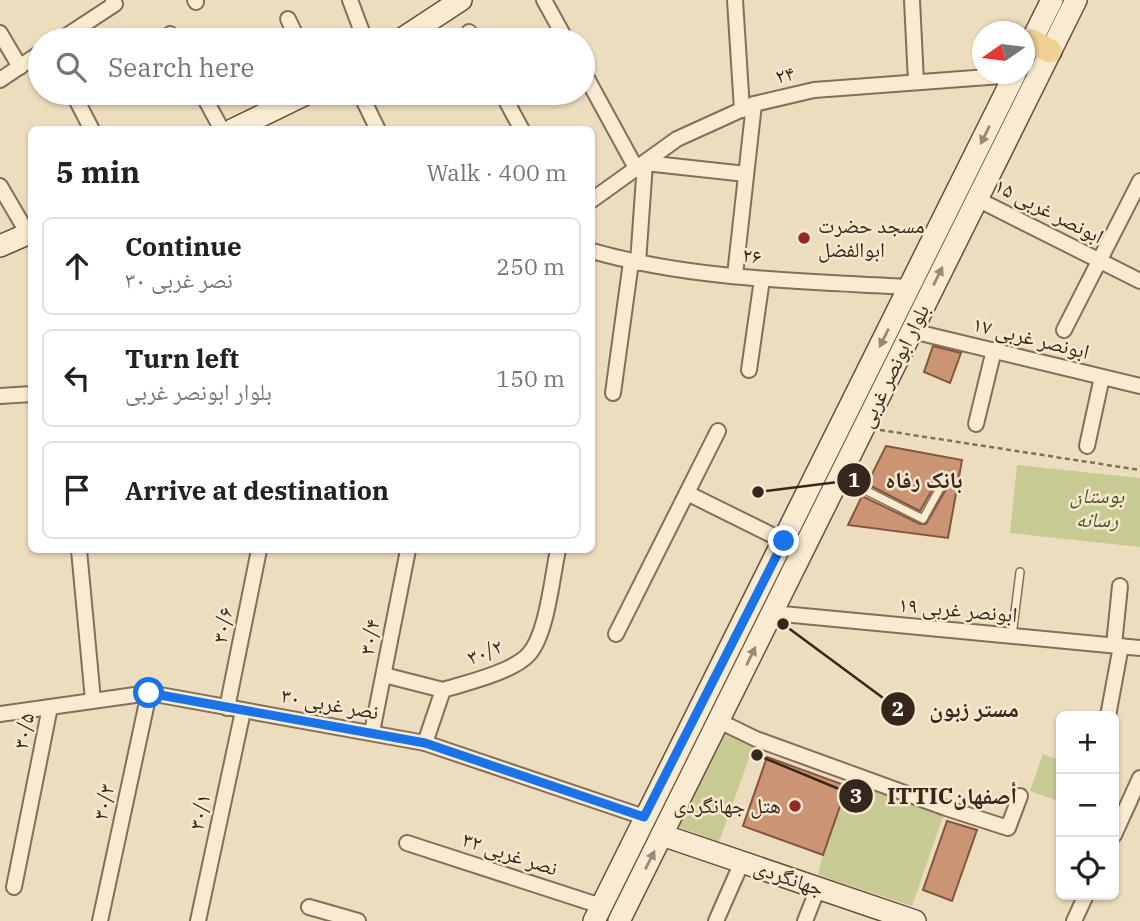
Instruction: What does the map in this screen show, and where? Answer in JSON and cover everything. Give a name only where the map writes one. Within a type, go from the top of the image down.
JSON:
[{"type":"main road","points":[[418,28],[461,0]]},
{"type":"main road","name":"بلوار ابونصر غربی","points":[[1035,40],[1052,0]]},
{"type":"main road","name":"بلوار ابونصر غربی","points":[[1035,49],[1076,0]]},
{"type":"main road","name":"بلوار ابونصر غربی","points":[[598,913],[909,287],[1014,84]]},
{"type":"main road","name":"بلوار ابونصر غربی","points":[[619,921],[977,199],[1018,84]]},
{"type":"main road","points":[[240,126],[283,105]]},
{"type":"main road","points":[[0,246],[28,234]]},
{"type":"main road","name":"جهانگردی","points":[[662,835],[904,919]]},
{"type":"street","points":[[78,28],[115,4],[113,0]]},
{"type":"street","points":[[350,0],[360,28]]},
{"type":"street","points":[[544,0],[559,28]]},
{"type":"street","points":[[735,0],[748,107],[746,174],[735,275]]},
{"type":"street","points":[[912,0],[916,82]]},
{"type":"street","points":[[288,19],[292,28]]},
{"type":"street","points":[[0,33],[20,67]]},
{"type":"street","points":[[0,80],[28,61]]},
{"type":"street","name":"۲۴","points":[[595,198],[677,139],[748,107],[814,90],[916,82],[972,70]]},
{"type":"street","points":[[595,91],[641,167],[635,262],[612,393]]},
{"type":"street","points":[[79,105],[90,126]]},
{"type":"street","points":[[208,105],[220,126]]},
{"type":"street","points":[[366,105],[376,126]]},
{"type":"street","points":[[508,105],[520,126]]},
{"type":"street","points":[[641,167],[746,174]]},
{"type":"street","points":[[1064,330],[1140,181]]},
{"type":"street","points":[[0,186],[28,230]]},
{"type":"street","name":"ابونصر غربی ۱۵","points":[[977,199],[1140,281]]},
{"type":"street","name":"۲۶","points":[[595,252],[635,262],[762,279],[909,287]]},
{"type":"street","points":[[749,370],[762,279]]},
{"type":"street","name":"ابونصر غربی ۱۷","points":[[912,331],[1140,386]]},
{"type":"street","points":[[976,424],[994,350]]},
{"type":"street","points":[[1087,446],[1102,377]]},
{"type":"street","points":[[0,396],[28,394]]},
{"type":"street","points":[[616,634],[718,431]]},
{"type":"street","points":[[687,493],[784,541]]},
{"type":"street","points":[[79,553],[93,700]]},
{"type":"street","name":"۳۰/۶","points":[[228,708],[258,553]]},
{"type":"street","name":"۳۰/۴","points":[[372,732],[407,553]]},
{"type":"street","name":"۳۰/۲","points":[[443,691],[510,667],[528,656],[540,636],[557,553]]},
{"type":"street","points":[[1109,711],[1118,646],[1120,586]]},
{"type":"street","name":"ابونصر غربی ۱۹","points":[[772,613],[1140,648]]},
{"type":"street","points":[[384,676],[443,691],[425,743]]},
{"type":"street","name":"نصر غربی ۳۰","points":[[0,714],[149,693],[425,743],[644,817]]},
{"type":"street","name":"۳۰/۳","points":[[100,921],[149,693]]},
{"type":"street","name":"۳۰/۵","points":[[14,887],[50,706]]},
{"type":"street","name":"۳۰/۱","points":[[198,921],[243,711]]},
{"type":"street","points":[[719,721],[756,739],[1008,828],[1020,796]]},
{"type":"street","points":[[1119,824],[1140,778]]},
{"type":"street","name":"نصر غربی ۳۲","points":[[407,843],[598,913]]},
{"type":"street","points":[[716,921],[742,862]]},
{"type":"street","points":[[805,921],[818,888]]},
{"type":"street","points":[[1074,921],[1084,900]]},
{"type":"street","points":[[309,907],[358,921]]},
{"type":"lane","points":[[835,485],[865,490],[923,519],[944,481]]},
{"type":"lane","points":[[1012,636],[1020,572]]},
{"type":"path","points":[[864,427],[1140,470]]},
{"type":"green space","name":"بوستان رسانه","points":[[1017,465],[1140,478],[1140,547],[1010,533]]},
{"type":"green space","points":[[719,721],[756,739],[719,842],[668,823]]},
{"type":"green space","points":[[1043,754],[1056,759],[1056,800],[1030,791]]},
{"type":"green space","points":[[851,774],[946,808],[912,906],[818,875]]},
{"type":"building","points":[[933,346],[961,353],[950,383],[924,372]]},
{"type":"building","points":[[886,446],[962,460],[948,538],[848,525],[862,496],[920,524],[926,524],[949,484],[948,476],[940,476],[920,511],[867,484]]},
{"type":"building","name":"هتل جهانگردی","points":[[767,757],[847,786],[823,855],[743,826]]},
{"type":"building","points":[[947,821],[977,830],[952,901],[923,890]]},
{"type":"place","name":"مسجد حضرت ابوالفضل","points":[[804,238]]},
{"type":"place","name":"بانک رفاه","points":[[758,492]]},
{"type":"place","name":"مستر زبون","points":[[783,624]]},
{"type":"place","name":"ITTICأصفهان","points":[[757,755]]},
{"type":"place","name":"هتل جهانگردی","points":[[795,806]]},
{"type":"route","points":[[149,693],[425,743],[644,817],[784,541]]}]
